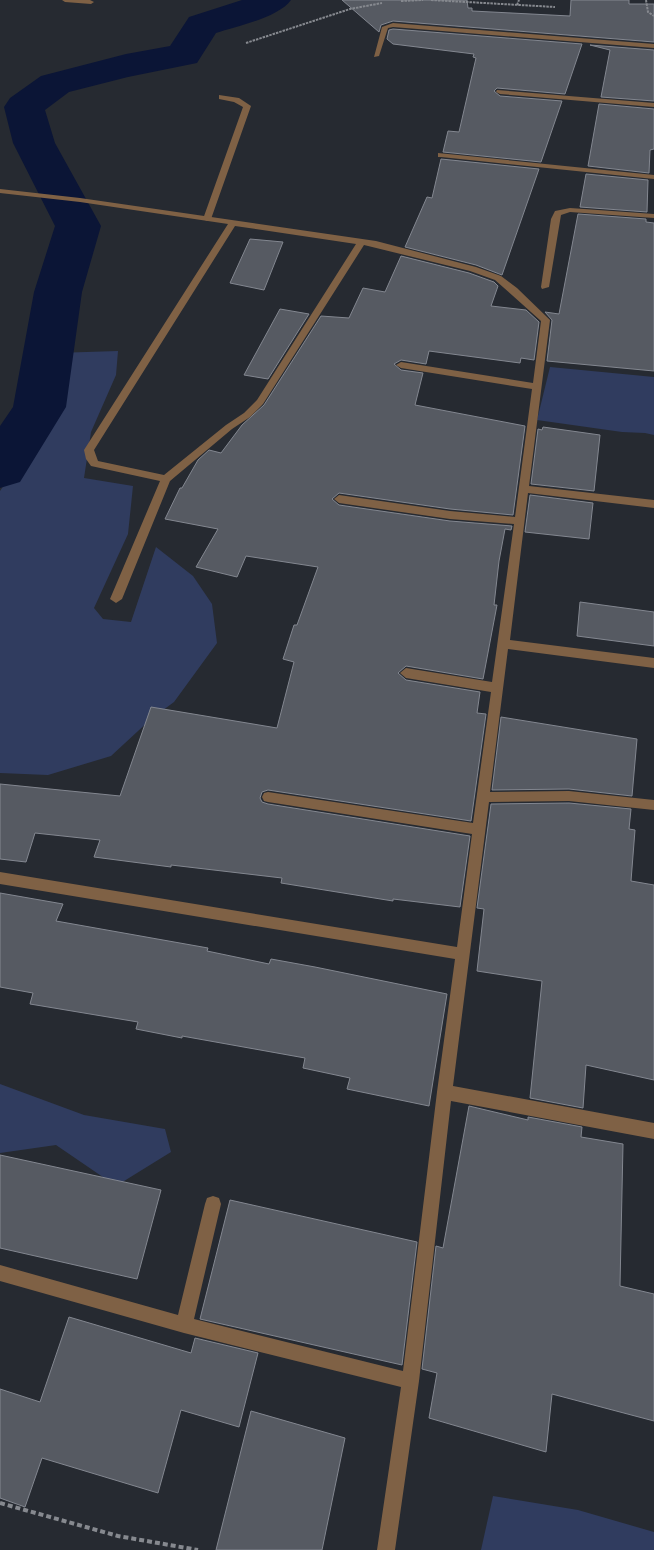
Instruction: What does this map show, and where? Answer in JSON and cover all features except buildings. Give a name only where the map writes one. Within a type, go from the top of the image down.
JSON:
[{"type":"street","points":[[66,0],[91,2]]},
{"type":"street","points":[[376,56],[385,26],[393,25],[654,46]]},
{"type":"street","points":[[500,92],[654,105]]},
{"type":"street","points":[[207,219],[220,180],[234,149],[247,106],[236,100],[222,97]]},
{"type":"street","points":[[441,155],[654,178]]},
{"type":"street","points":[[0,191],[80,200],[361,242],[473,269],[498,278],[514,290],[546,320],[444,1092],[410,1381],[386,1550]]},
{"type":"street","points":[[545,288],[555,219],[558,213],[570,210],[654,216]]},
{"type":"street","points":[[166,480],[95,464],[91,459],[89,450],[233,223]]},
{"type":"street","points":[[116,598],[166,480],[228,426],[247,415],[260,402],[361,242]]},
{"type":"street","points":[[401,365],[537,387]]},
{"type":"street","points":[[524,489],[654,504]]},
{"type":"street","points":[[339,499],[450,515],[520,521]]},
{"type":"street","points":[[504,644],[654,663]]},
{"type":"street","points":[[406,673],[498,688]]},
{"type":"street","points":[[483,797],[569,796],[654,806]]},
{"type":"street","points":[[268,797],[479,829]]},
{"type":"street","points":[[0,878],[462,954]]},
{"type":"street","points":[[444,1092],[654,1131]]},
{"type":"street","points":[[184,1325],[213,1204]]},
{"type":"street","points":[[0,1273],[184,1325],[410,1381]]},
{"type":"path","points":[[394,2],[423,0]]},
{"type":"path","points":[[431,0],[555,7]]},
{"type":"path","points":[[517,5],[519,0]]},
{"type":"path","points":[[646,0],[648,12],[654,16]]},
{"type":"path","points":[[246,43],[350,9],[386,3]]},
{"type":"path","points":[[0,1503],[118,1536],[198,1550]]},
{"type":"shaded area","points":[[118,351],[116,375],[91,432],[84,478],[133,486],[128,534],[94,608],[103,619],[131,622],[156,547],[193,576],[212,604],[217,643],[174,702],[151,719],[111,756],[48,775],[0,773],[0,491],[49,418],[59,388],[55,353]]},
{"type":"shaded area","points":[[550,367],[654,377],[654,435],[537,420]]},
{"type":"shaded area","points":[[0,1084],[84,1115],[165,1129],[171,1152],[116,1186],[56,1145],[0,1153]]},
{"type":"shaded area","points":[[493,1496],[578,1510],[654,1532],[654,1550],[481,1550]]},
{"type":"waterway","points":[[0,469],[39,407],[58,292],[78,226],[34,143],[24,107],[55,84],[126,66],[183,55],[202,25],[247,11],[273,0]]}]
